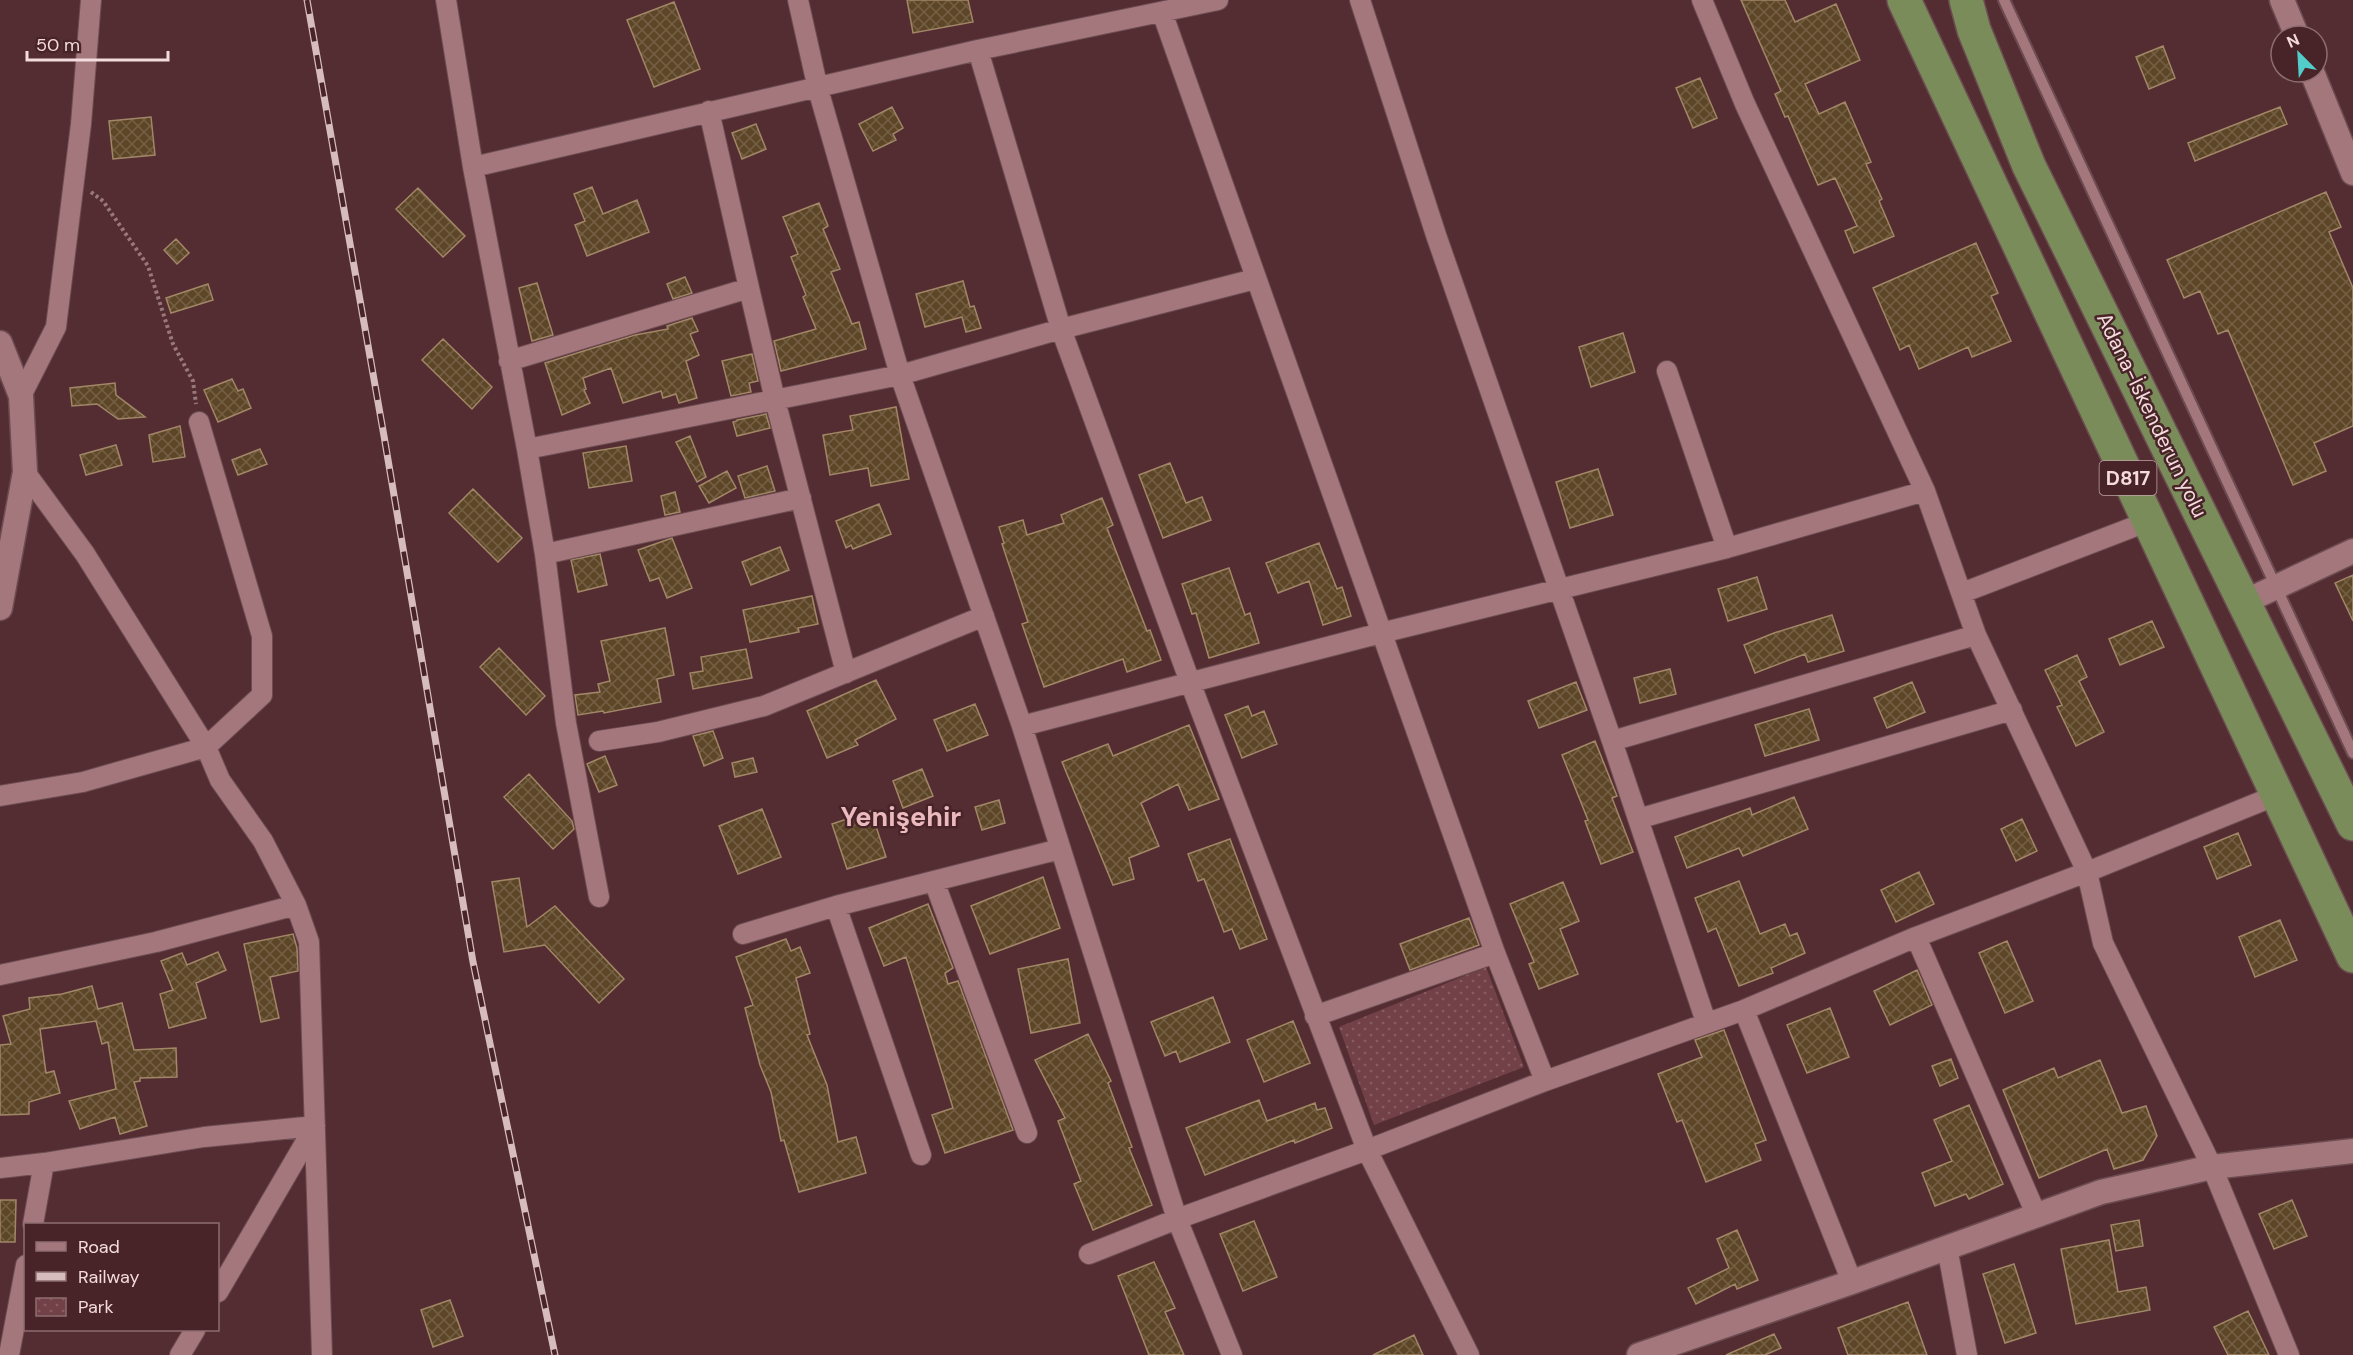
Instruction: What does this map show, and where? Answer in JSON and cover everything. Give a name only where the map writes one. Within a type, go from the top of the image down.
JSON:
[{"type":"highway","name":"D817","points":[[1904,0],[2353,956]]},
{"type":"highway","name":"Adana-İskenderun yolu","points":[[1966,0],[1974,30],[2029,166],[2353,824]]},
{"type":"street","points":[[21,396],[56,327],[74,178],[91,0]]},
{"type":"street","points":[[447,0],[474,167],[545,554],[566,723],[599,897]]},
{"type":"street","points":[[798,0],[818,89],[900,375],[1022,726],[1177,1219],[1232,1355]]},
{"type":"street","points":[[474,167],[709,111],[818,89],[978,50],[1218,0]]},
{"type":"street","points":[[1360,0],[1436,236],[1612,741],[1706,1022]]},
{"type":"street","points":[[1702,0],[1744,104],[1924,491],[1976,635],[2087,873],[2103,943],[2212,1167],[2289,1355]]},
{"type":"street","points":[[2282,0],[2292,24]]},
{"type":"street","points":[[1162,12],[1495,953],[1545,1081]]},
{"type":"street","points":[[978,50],[1061,329],[1315,1016],[1367,1150],[1469,1355]]},
{"type":"street","points":[[2317,84],[2353,172]]},
{"type":"street","points":[[709,111],[775,400],[846,673]]},
{"type":"street","points":[[527,449],[900,375],[1061,329],[1255,279]]},
{"type":"street","points":[[509,361],[749,288]]},
{"type":"street","points":[[0,343],[21,396],[25,472],[0,608]]},
{"type":"street","points":[[1666,371],[1727,548]]},
{"type":"street","points":[[0,796],[83,782],[206,747],[262,695],[262,636],[199,422]]},
{"type":"street","points":[[25,472],[85,554],[206,747],[220,780],[263,841],[296,905],[309,942],[319,1326],[322,1355]]},
{"type":"street","points":[[1022,726],[1381,633],[1727,548],[1924,491]]},
{"type":"street","points":[[545,554],[801,498]]},
{"type":"street","points":[[1962,593],[2149,521]]},
{"type":"street","points":[[2244,602],[2353,550]]},
{"type":"street","points":[[599,741],[658,732],[764,706],[984,616]]},
{"type":"street","points":[[1612,741],[1976,635]]},
{"type":"street","points":[[1638,819],[2012,710]]},
{"type":"street","points":[[1089,1254],[1545,1081],[1744,1010],[1916,937],[2087,873],[2277,795]]},
{"type":"street","points":[[743,934],[836,906],[1060,849]]},
{"type":"street","points":[[933,881],[1028,1132]]},
{"type":"street","points":[[0,975],[156,942],[296,905]]},
{"type":"street","points":[[836,906],[921,1155]]},
{"type":"street","points":[[1916,937],[2036,1214]]},
{"type":"street","points":[[1315,1016],[1495,953]]},
{"type":"street","points":[[1744,1010],[1852,1282]]},
{"type":"street","points":[[0,1168],[204,1137],[315,1126]]},
{"type":"street","points":[[219,1290],[315,1126]]},
{"type":"street","points":[[1639,1355],[1852,1282],[2101,1192],[2212,1167],[2353,1151]]},
{"type":"street","points":[[33,1223],[44,1163]]},
{"type":"street","points":[[1947,1247],[1967,1355]]},
{"type":"street","points":[[9,1355],[24,1276]]},
{"type":"street","points":[[180,1355],[194,1331]]},
{"type":"lane","points":[[2004,0],[2353,753]]},
{"type":"path","points":[[74,178],[103,201],[148,266],[173,344],[193,381],[199,422]]},
{"type":"green space","points":[[1486,967],[1524,1067],[1374,1125],[1339,1027]]},
{"type":"building","points":[[907,0],[968,0],[973,22],[913,33]]},
{"type":"building","points":[[1741,0],[1785,0],[1795,22],[1836,4],[1860,60],[1805,84],[1819,114],[1845,102],[1871,162],[1866,164],[1882,199],[1879,201],[1894,236],[1854,253],[1845,231],[1857,226],[1835,178],[1818,185],[1788,116],[1785,117],[1775,94],[1781,91]]},
{"type":"building","points":[[674,2],[700,69],[654,87],[627,20]]},
{"type":"building","points":[[2163,46],[2175,78],[2149,89],[2136,57]]},
{"type":"building","points":[[1700,78],[1717,118],[1693,128],[1676,88]]},
{"type":"building","points":[[892,107],[903,128],[893,134],[896,140],[873,151],[859,124]]},
{"type":"building","points":[[2280,107],[2287,124],[2195,161],[2188,143]]},
{"type":"building","points":[[151,117],[155,155],[113,159],[109,121]]},
{"type":"building","points":[[756,124],[766,149],[742,159],[732,133]]},
{"type":"building","points":[[592,187],[603,214],[637,200],[649,232],[587,256],[575,225],[585,221],[574,194]]},
{"type":"building","points":[[418,188],[465,236],[443,257],[396,209]]},
{"type":"building","points":[[2326,192],[2341,227],[2329,232],[2353,288],[2353,426],[2314,443],[2326,471],[2293,485],[2228,330],[2218,334],[2200,291],[2184,298],[2167,260]]},
{"type":"building","points":[[819,203],[828,226],[823,229],[840,269],[831,272],[852,324],[859,322],[866,349],[781,371],[774,341],[816,329],[791,257],[798,254],[783,217]]},
{"type":"building","points":[[176,239],[189,253],[177,264],[164,250]]},
{"type":"building","points":[[1976,243],[1998,293],[1991,296],[2011,341],[1972,357],[1968,347],[1919,369],[1909,345],[1900,350],[1873,288]]},
{"type":"building","points":[[685,277],[692,293],[673,299],[667,284]]},
{"type":"building","points":[[963,281],[970,307],[974,306],[981,328],[966,332],[962,317],[925,327],[916,294]]},
{"type":"building","points":[[537,283],[553,335],[532,341],[519,288]]},
{"type":"building","points":[[208,284],[213,300],[171,313],[166,298]]},
{"type":"building","points":[[692,318],[698,331],[690,334],[699,355],[686,361],[697,398],[679,403],[676,394],[663,398],[661,391],[623,403],[611,368],[583,378],[586,389],[584,390],[590,403],[562,415],[545,363],[635,335],[668,329],[667,326]]},
{"type":"building","points":[[1623,333],[1635,372],[1591,387],[1579,347]]},
{"type":"building","points":[[443,339],[492,387],[472,409],[422,360]]},
{"type":"building","points":[[752,354],[758,381],[749,383],[751,392],[731,396],[722,361]]},
{"type":"building","points":[[232,379],[238,391],[243,389],[251,408],[218,422],[204,390]]},
{"type":"building","points":[[115,383],[116,395],[145,417],[118,419],[97,404],[72,406],[70,388]]},
{"type":"building","points":[[896,407],[909,479],[871,486],[868,468],[830,475],[823,435],[853,430],[850,416]]},
{"type":"building","points":[[766,414],[770,428],[737,436],[733,422]]},
{"type":"building","points":[[180,426],[185,457],[153,462],[149,435]]},
{"type":"building","points":[[690,436],[706,477],[697,482],[676,442]]},
{"type":"building","points":[[116,445],[122,465],[86,475],[80,455]]},
{"type":"building","points":[[626,446],[632,481],[589,488],[583,453]]},
{"type":"building","points":[[260,449],[267,464],[238,475],[232,460]]},
{"type":"building","points":[[1170,463],[1186,503],[1202,497],[1211,520],[1163,538],[1139,475]]},
{"type":"building","points":[[767,466],[775,491],[745,498],[738,476]]},
{"type":"building","points":[[1598,469],[1613,515],[1570,528],[1556,482]]},
{"type":"building","points":[[727,471],[736,488],[709,503],[699,486]]},
{"type":"building","points":[[473,489],[522,538],[498,562],[449,513]]},
{"type":"building","points":[[675,492],[680,512],[665,515],[661,496]]},
{"type":"building","points":[[1102,498],[1113,525],[1107,528],[1147,631],[1150,630],[1161,660],[1127,672],[1123,659],[1044,687],[1022,624],[1028,622],[1002,544],[1004,543],[999,527],[1023,520],[1027,535],[1064,523],[1061,515]]},
{"type":"building","points":[[879,504],[891,534],[853,549],[851,545],[846,548],[836,521]]},
{"type":"building","points":[[672,538],[692,588],[667,598],[659,578],[650,581],[638,550]]},
{"type":"building","points":[[1319,543],[1337,589],[1342,587],[1351,616],[1323,625],[1309,581],[1278,593],[1266,563]]},
{"type":"building","points":[[780,547],[789,570],[751,585],[742,562]]},
{"type":"building","points":[[600,554],[607,585],[578,592],[571,560]]},
{"type":"building","points":[[1229,568],[1245,615],[1250,613],[1259,643],[1209,658],[1196,613],[1192,614],[1182,584]]},
{"type":"building","points":[[2353,575],[2353,621],[2335,583]]},
{"type":"building","points":[[1757,577],[1767,609],[1728,621],[1718,589]]},
{"type":"building","points":[[812,596],[818,624],[798,628],[799,632],[750,642],[743,610]]},
{"type":"building","points":[[1832,615],[1844,651],[1808,662],[1805,654],[1755,673],[1744,645]]},
{"type":"building","points":[[2152,621],[2164,647],[2120,665],[2109,639]]},
{"type":"building","points":[[665,628],[674,675],[657,679],[661,702],[604,713],[603,711],[578,715],[575,695],[600,692],[598,684],[610,681],[601,641]]},
{"type":"building","points":[[499,648],[545,696],[526,715],[480,667]]},
{"type":"building","points":[[746,649],[752,678],[693,689],[690,673],[703,671],[701,657]]},
{"type":"building","points":[[2077,655],[2087,677],[2079,681],[2104,732],[2076,746],[2057,707],[2062,705],[2045,670]]},
{"type":"building","points":[[1670,669],[1676,694],[1640,703],[1634,678]]},
{"type":"building","points":[[876,680],[896,719],[855,740],[858,745],[827,758],[807,711]]},
{"type":"building","points":[[1576,682],[1587,710],[1539,728],[1528,701]]},
{"type":"building","points":[[1912,682],[1925,712],[1887,728],[1874,698]]},
{"type":"building","points":[[975,704],[988,735],[947,751],[934,720]]},
{"type":"building","points":[[1248,706],[1252,716],[1264,711],[1277,744],[1242,758],[1225,715]]},
{"type":"building","points":[[1809,709],[1819,740],[1765,756],[1755,725]]},
{"type":"building","points":[[1189,725],[1219,799],[1189,810],[1178,784],[1141,803],[1159,846],[1129,858],[1134,879],[1113,885],[1062,762],[1108,744],[1113,756]]},
{"type":"building","points":[[713,731],[723,758],[704,766],[693,736]]},
{"type":"building","points":[[1595,741],[1617,796],[1612,798],[1633,852],[1601,864],[1585,821],[1588,820],[1562,755]]},
{"type":"building","points":[[605,756],[617,785],[599,792],[587,764]]},
{"type":"building","points":[[753,758],[757,772],[735,777],[732,763]]},
{"type":"building","points":[[922,769],[933,796],[903,808],[893,781]]},
{"type":"building","points":[[529,774],[572,821],[574,829],[553,849],[504,797]]},
{"type":"building","points":[[1794,797],[1808,829],[1743,856],[1739,848],[1687,868],[1675,837],[1750,808],[1752,815]]},
{"type":"building","points":[[999,800],[1005,823],[982,830],[975,807]]},
{"type":"building","points":[[762,809],[781,857],[738,874],[719,826]]},
{"type":"building","points":[[871,811],[886,857],[847,869],[832,824]]},
{"type":"building","points":[[2022,819],[2037,851],[2016,861],[2001,829]]},
{"type":"building","points":[[2238,833],[2251,865],[2217,879],[2204,847]]},
{"type":"building","points":[[1230,839],[1267,939],[1240,949],[1232,929],[1224,932],[1204,879],[1198,881],[1188,854]]},
{"type":"building","points":[[1919,872],[1934,904],[1896,922],[1881,890]]},
{"type":"building","points":[[1043,877],[1060,928],[990,954],[971,906]]},
{"type":"building","points":[[519,878],[527,927],[555,906],[624,979],[599,1003],[545,945],[504,952],[492,882]]},
{"type":"building","points":[[1739,881],[1760,934],[1785,924],[1790,936],[1797,933],[1805,953],[1771,968],[1773,973],[1739,986],[1716,928],[1708,932],[1695,898]]},
{"type":"building","points":[[1563,882],[1579,921],[1560,929],[1578,974],[1539,989],[1529,964],[1534,962],[1510,904]]},
{"type":"building","points":[[928,904],[953,968],[945,973],[948,984],[958,981],[1013,1130],[945,1153],[932,1115],[953,1108],[906,957],[884,966],[869,928]]},
{"type":"building","points":[[1469,918],[1479,945],[1410,970],[1400,944]]},
{"type":"building","points":[[2280,920],[2297,960],[2255,977],[2239,937]]},
{"type":"building","points":[[293,934],[297,948],[298,971],[270,977],[279,1018],[261,1022],[244,944]]},
{"type":"building","points":[[786,939],[791,951],[800,947],[810,973],[796,978],[810,1034],[807,1035],[827,1085],[838,1142],[856,1137],[866,1173],[799,1192],[784,1140],[781,1141],[771,1092],[760,1065],[745,1008],[753,1005],[736,957]]},
{"type":"building","points":[[2007,941],[2033,1001],[2005,1013],[1979,953]]},
{"type":"building","points":[[218,952],[226,970],[196,983],[206,1018],[169,1028],[160,994],[173,990],[161,961],[182,953],[187,965]]},
{"type":"building","points":[[1068,959],[1080,1023],[1031,1033],[1018,969]]},
{"type":"building","points":[[1917,970],[1932,1005],[1890,1025],[1874,991]]},
{"type":"building","points":[[92,986],[98,1009],[122,1003],[134,1050],[176,1048],[177,1077],[140,1078],[140,1081],[134,1082],[147,1126],[120,1134],[115,1117],[80,1129],[69,1101],[116,1089],[108,1042],[102,1044],[96,1021],[40,1029],[46,1073],[54,1071],[60,1093],[29,1102],[29,1114],[0,1115],[0,1045],[11,1044],[3,1016],[30,1009],[29,998],[62,994]]},
{"type":"building","points":[[1213,997],[1230,1042],[1180,1062],[1176,1051],[1165,1056],[1151,1022]]},
{"type":"building","points":[[1830,1008],[1849,1057],[1807,1073],[1787,1025]]},
{"type":"building","points":[[1293,1021],[1310,1063],[1264,1082],[1247,1040]]},
{"type":"building","points":[[1724,1030],[1766,1140],[1755,1144],[1761,1160],[1706,1182],[1682,1120],[1677,1122],[1658,1074],[1702,1057],[1695,1040]]},
{"type":"building","points":[[1088,1034],[1111,1081],[1108,1083],[1132,1147],[1129,1148],[1152,1205],[1093,1230],[1074,1184],[1081,1181],[1058,1121],[1065,1118],[1035,1060]]},
{"type":"building","points":[[1951,1059],[1958,1078],[1940,1086],[1932,1066]]},
{"type":"building","points":[[2100,1060],[2122,1113],[2146,1106],[2157,1136],[2143,1160],[2114,1169],[2107,1149],[2039,1178],[2003,1090],[2054,1068],[2058,1078]]},
{"type":"building","points":[[1259,1100],[1267,1121],[1315,1103],[1317,1110],[1325,1108],[1332,1128],[1295,1143],[1294,1140],[1205,1175],[1186,1128]]},
{"type":"building","points":[[1969,1105],[2003,1184],[1969,1199],[1966,1194],[1935,1206],[1922,1173],[1952,1161],[1934,1120]]},
{"type":"building","points":[[0,1200],[16,1200],[15,1242],[0,1242]]},
{"type":"building","points":[[2292,1200],[2307,1236],[2274,1249],[2259,1214]]},
{"type":"building","points":[[2139,1220],[2143,1246],[2116,1251],[2111,1225]]},
{"type":"building","points":[[1254,1221],[1277,1277],[1243,1291],[1220,1234]]},
{"type":"building","points":[[1737,1230],[1758,1280],[1737,1289],[1735,1284],[1696,1304],[1688,1288],[1729,1268],[1717,1239]]},
{"type":"building","points":[[2109,1240],[2118,1292],[2146,1287],[2150,1310],[2076,1324],[2061,1249]]},
{"type":"building","points":[[1154,1262],[1175,1308],[1165,1312],[1184,1355],[1149,1355],[1118,1276]]},
{"type":"building","points":[[2014,1264],[2036,1333],[2005,1343],[1983,1274]]},
{"type":"building","points":[[450,1300],[463,1336],[433,1347],[421,1310]]},
{"type":"building","points":[[1908,1302],[1927,1355],[1848,1355],[1838,1328]]},
{"type":"building","points":[[2248,1311],[2269,1355],[2228,1355],[2214,1327]]},
{"type":"building","points":[[1774,1334],[1781,1348],[1765,1355],[1726,1355]]},
{"type":"building","points":[[1414,1335],[1423,1355],[1373,1355]]},
{"type":"railway","points":[[307,0],[473,962],[555,1355]]},
{"type":"district","name":"Yenişehir","points":[[901,817]]}]
